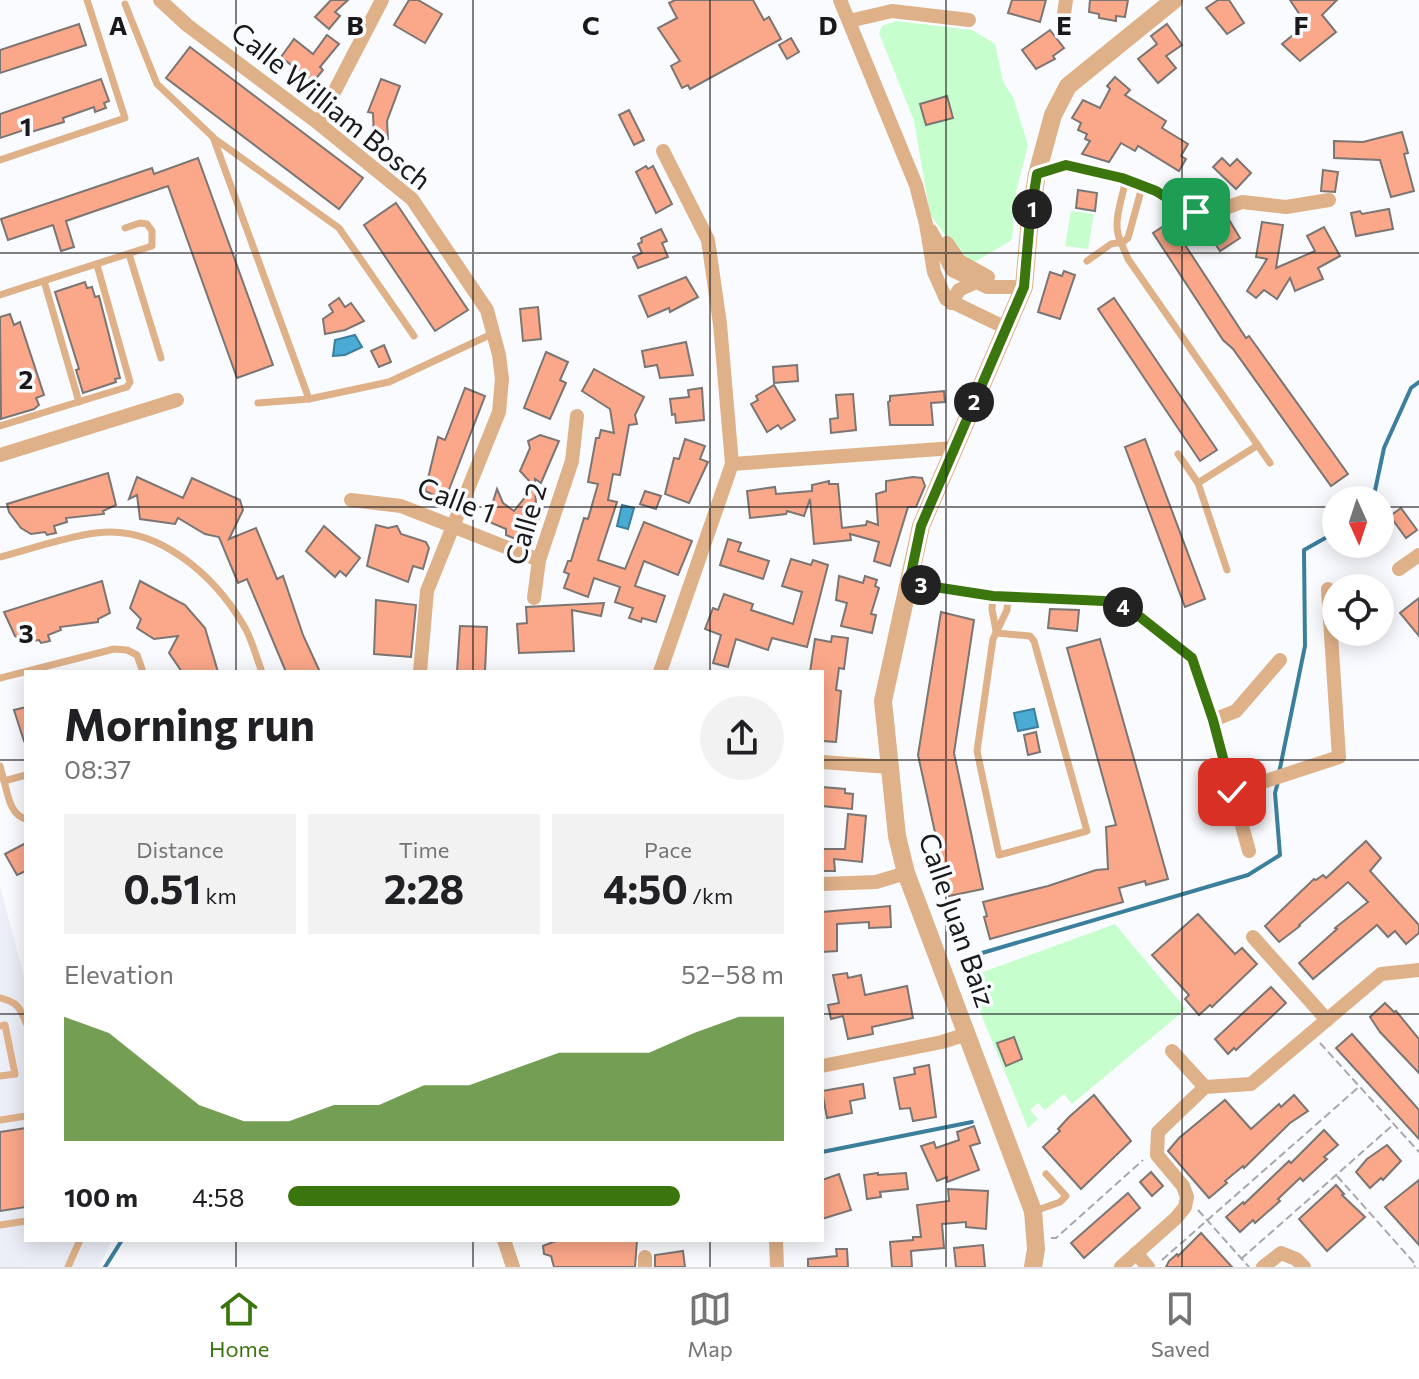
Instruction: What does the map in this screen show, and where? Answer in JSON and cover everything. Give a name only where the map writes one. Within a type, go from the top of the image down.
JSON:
[{"type":"street","name":"Calle William Bosch","points":[[160,0],[187,25],[318,123],[412,199],[487,310],[502,379],[499,412],[427,591],[420,670]]},
{"type":"street","points":[[318,123],[382,0]]},
{"type":"street","points":[[840,0],[916,185],[934,272],[946,299],[1006,328]]},
{"type":"street","points":[[1062,28],[1066,0]]},
{"type":"street","name":"Calle Juan Baiz","points":[[1033,1267],[1033,1211],[906,873],[897,836],[883,701],[921,526],[1006,328],[1037,174],[1053,115],[1068,86],[1174,0]]},
{"type":"street","points":[[849,21],[892,11],[969,20]]},
{"type":"street","points":[[661,670],[732,464],[720,324],[708,240],[663,151]]},
{"type":"street","points":[[1037,174],[1066,165],[1126,179],[1196,212],[1215,212],[1242,202],[1286,207],[1329,200]]},
{"type":"street","points":[[926,224],[952,270],[987,287],[1016,287]]},
{"type":"street","points":[[926,224],[942,234],[959,261],[1016,287]]},
{"type":"street","points":[[951,303],[959,290],[976,282]]},
{"type":"street","points":[[0,455],[177,400]]},
{"type":"street","name":"Calle 2","points":[[534,598],[539,560],[572,461],[577,416]]},
{"type":"street","points":[[732,464],[954,448]]},
{"type":"street","name":"Calle 1","points":[[351,500],[401,506],[539,560]]},
{"type":"street","points":[[1399,569],[1419,555]]},
{"type":"street","points":[[909,583],[1001,597],[1104,601],[1130,609],[1192,658],[1213,720],[1249,851]]},
{"type":"street","points":[[1232,792],[1339,757],[1332,646]]},
{"type":"street","points":[[1213,720],[1236,711],[1280,660]]},
{"type":"street","points":[[824,762],[889,767]]},
{"type":"street","points":[[824,884],[876,882],[906,873]]},
{"type":"street","points":[[1253,937],[1327,1020]]},
{"type":"street","points":[[1121,1267],[1185,1207],[1187,1197],[1183,1186],[1161,1163],[1156,1149],[1158,1132],[1205,1087],[1251,1084],[1381,974],[1419,970]]},
{"type":"street","points":[[824,1066],[942,1042],[967,1034]]},
{"type":"street","points":[[1172,1051],[1205,1087]]},
{"type":"street","points":[[505,1242],[513,1267]]},
{"type":"street","points":[[776,1242],[777,1267]]},
{"type":"street","points":[[1136,1253],[1148,1267]]},
{"type":"street","points":[[1263,1267],[1281,1253],[1296,1259],[1304,1267]]},
{"type":"lane","points":[[0,160],[125,118],[87,0]]},
{"type":"lane","points":[[125,4],[157,84],[213,137],[339,228],[414,336]]},
{"type":"lane","points":[[213,137],[309,399]]},
{"type":"lane","points":[[1126,179],[1117,226],[1118,237],[1123,242],[1128,259],[1270,463]]},
{"type":"lane","points":[[1087,261],[1111,244],[1123,242],[1132,230],[1142,185]]},
{"type":"lane","points":[[0,295],[152,246],[154,239],[147,224],[125,228]]},
{"type":"lane","points":[[129,254],[161,358]]},
{"type":"lane","points":[[0,426],[127,387],[130,382],[97,265]]},
{"type":"lane","points":[[44,281],[79,402]]},
{"type":"lane","points":[[258,403],[309,399],[389,382],[494,333]]},
{"type":"lane","points":[[1198,483],[1258,445]]},
{"type":"lane","points":[[1178,454],[1198,483],[1227,570]]},
{"type":"lane","points":[[0,557],[98,532],[129,534],[168,546],[201,572],[229,603],[246,628],[261,670]]},
{"type":"lane","points":[[997,633],[992,609],[1001,597],[1007,610],[997,633],[993,639],[977,751],[999,855],[1087,831],[1034,641],[1030,636],[997,633]]},
{"type":"lane","points":[[31,670],[114,649],[137,655],[142,670]]},
{"type":"lane","points":[[0,678],[24,672]]},
{"type":"lane","points":[[0,766],[14,812],[24,819]]},
{"type":"lane","points":[[4,781],[24,776]]},
{"type":"lane","points":[[0,998],[20,1006],[24,1017]]},
{"type":"lane","points":[[0,1026],[5,1025],[15,1074],[0,1076]]},
{"type":"lane","points":[[0,1120],[24,1116]]},
{"type":"lane","points":[[1033,1211],[1060,1202],[1066,1196],[1046,1174]]},
{"type":"lane","points":[[0,1225],[24,1221]]},
{"type":"lane","points":[[68,1267],[79,1242]]},
{"type":"path","points":[[1312,1034],[1419,1152]]},
{"type":"path","points":[[1155,1267],[1360,1086]]},
{"type":"path","points":[[1241,1259],[1394,1124]]},
{"type":"path","points":[[1035,1239],[1056,1238],[1156,1149]]},
{"type":"path","points":[[1336,1175],[1416,1265],[1414,1267]]},
{"type":"path","points":[[1187,1197],[1249,1267]]},
{"type":"shaded area","points":[[0,887],[24,976],[24,1242],[111,1242],[99,1267],[0,1267]]},
{"type":"green space","points":[[896,21],[972,30],[995,44],[1003,82],[1013,97],[1028,145],[1016,192],[1012,240],[971,264],[961,258],[930,214],[914,121],[879,33],[882,26]]},
{"type":"green space","points":[[1071,211],[1094,214],[1088,249],[1065,246]]},
{"type":"green space","points":[[1115,924],[1186,1009],[1072,1104],[1064,1094],[1045,1110],[1038,1103],[1030,1110],[1038,1119],[1028,1128],[966,978]]},
{"type":"water","points":[[355,335],[362,347],[345,355],[333,356],[335,340]]},
{"type":"water","points":[[622,505],[634,508],[628,529],[617,526]]},
{"type":"water","points":[[1034,709],[1038,727],[1018,731],[1014,713]]},
{"type":"building","points":[[331,0],[348,0],[335,12],[340,16],[329,29],[315,17]]},
{"type":"building","points":[[409,0],[418,0],[442,14],[425,43],[394,25]]},
{"type":"building","points":[[675,0],[753,0],[764,20],[769,17],[781,39],[690,89],[688,85],[682,88],[671,66],[680,61],[658,28],[677,18],[669,3]]},
{"type":"building","points":[[1012,0],[1046,0],[1040,22],[1008,13]]},
{"type":"building","points":[[1090,0],[1128,0],[1125,17],[1116,16],[1116,21],[1099,18],[1099,14],[1089,12]]},
{"type":"building","points":[[1218,0],[1229,0],[1244,23],[1227,34],[1206,8]]},
{"type":"building","points":[[1290,0],[1337,0],[1322,15],[1336,32],[1300,61],[1282,44],[1306,24]]},
{"type":"building","points":[[79,24],[86,45],[0,73],[0,50]]},
{"type":"building","points":[[1167,24],[1182,45],[1166,56],[1176,68],[1158,83],[1138,59],[1157,44],[1151,36]]},
{"type":"building","points":[[1050,30],[1064,48],[1053,56],[1055,59],[1036,69],[1022,50]]},
{"type":"building","points":[[327,35],[339,44],[320,67],[323,70],[313,82],[281,57],[294,39],[313,54]]},
{"type":"building","points":[[791,38],[799,52],[787,59],[779,45]]},
{"type":"building","points":[[190,47],[363,178],[339,209],[166,78]]},
{"type":"building","points":[[1115,77],[1130,90],[1125,95],[1166,121],[1162,128],[1188,144],[1181,156],[1186,159],[1179,171],[1138,146],[1135,151],[1121,143],[1109,162],[1082,154],[1090,141],[1085,139],[1087,134],[1078,130],[1081,123],[1072,118],[1083,100],[1100,108],[1110,89],[1107,86]]},
{"type":"building","points":[[101,79],[109,101],[104,103],[106,108],[95,112],[94,107],[63,118],[64,122],[31,132],[30,128],[0,138],[0,114]]},
{"type":"building","points":[[381,79],[400,86],[387,121],[388,139],[374,139],[373,113],[368,112]]},
{"type":"building","points":[[947,96],[953,118],[926,125],[920,104]]},
{"type":"building","points":[[629,110],[644,140],[634,145],[619,115]]},
{"type":"building","points":[[1402,132],[1408,153],[1404,154],[1414,191],[1391,197],[1380,160],[1334,158],[1334,141],[1363,142]]},
{"type":"building","points":[[198,158],[273,365],[237,378],[168,186],[66,221],[74,247],[61,251],[53,225],[8,240],[1,219],[152,168],[154,174]]},
{"type":"building","points":[[1222,158],[1230,166],[1237,159],[1251,173],[1236,189],[1213,167]]},
{"type":"building","points":[[646,166],[648,169],[653,166],[672,204],[656,213],[636,172]]},
{"type":"building","points":[[1323,170],[1338,172],[1335,192],[1321,191]]},
{"type":"building","points":[[1078,190],[1097,193],[1095,211],[1076,208]]},
{"type":"building","points":[[396,203],[468,310],[435,331],[364,225]]},
{"type":"building","points":[[1389,209],[1393,229],[1356,236],[1351,213]]},
{"type":"building","points":[[1228,218],[1240,238],[1220,251],[1205,228]]},
{"type":"building","points":[[1170,222],[1246,338],[1249,336],[1348,474],[1331,486],[1233,349],[1223,340],[1153,233]]},
{"type":"building","points":[[1262,222],[1283,225],[1276,268],[1315,251],[1307,236],[1324,227],[1340,256],[1318,268],[1323,279],[1295,291],[1290,278],[1277,299],[1264,290],[1256,298],[1247,291],[1267,259],[1256,257]]},
{"type":"building","points":[[661,229],[667,241],[662,243],[668,257],[638,268],[633,257],[642,253],[638,244],[642,242],[641,238]]},
{"type":"building","points":[[1064,271],[1075,275],[1060,319],[1038,312],[1050,272],[1062,276]]},
{"type":"building","points":[[686,277],[698,297],[670,312],[669,308],[648,317],[639,296]]},
{"type":"building","points":[[85,282],[87,288],[92,287],[95,297],[99,296],[120,378],[83,393],[76,370],[79,369],[55,292]]},
{"type":"building","points":[[339,298],[345,307],[351,303],[364,321],[345,330],[325,334],[323,319],[333,312],[329,305]]},
{"type":"building","points":[[1114,298],[1217,450],[1200,461],[1098,309]]},
{"type":"building","points":[[538,307],[541,339],[523,341],[520,309]]},
{"type":"building","points":[[10,314],[14,325],[20,322],[44,395],[36,398],[39,405],[34,409],[1,419],[0,317]]},
{"type":"building","points":[[686,342],[693,375],[660,378],[657,365],[645,367],[642,351]]},
{"type":"building","points":[[384,345],[391,362],[379,367],[371,351]]},
{"type":"building","points":[[546,352],[568,362],[560,380],[566,383],[550,419],[524,408]]},
{"type":"building","points":[[797,365],[798,381],[774,383],[773,367]]},
{"type":"building","points":[[594,369],[644,397],[635,415],[637,424],[629,425],[620,475],[613,474],[608,500],[617,502],[598,560],[625,569],[644,522],[692,541],[678,575],[644,561],[635,586],[665,596],[656,622],[629,618],[633,608],[615,602],[620,587],[594,578],[588,597],[564,588],[569,574],[564,572],[568,561],[571,561],[584,518],[588,519],[598,484],[588,482],[596,438],[599,438],[601,430],[614,433],[610,409],[582,391]]},
{"type":"building","points":[[774,385],[795,420],[781,429],[778,425],[767,432],[751,404],[758,400],[756,396]]},
{"type":"building","points":[[465,388],[485,396],[445,500],[425,491],[438,437],[445,440]]},
{"type":"building","points":[[702,388],[704,420],[676,423],[670,399],[689,397],[688,390]]},
{"type":"building","points":[[944,391],[945,402],[931,403],[933,425],[890,425],[890,396]]},
{"type":"building","points":[[853,394],[856,430],[831,433],[830,419],[838,418],[836,395]]},
{"type":"building","points":[[540,435],[559,441],[541,483],[535,479],[536,508],[543,509],[530,539],[523,536],[521,541],[506,535],[506,529],[487,521],[497,489],[503,503],[514,511],[534,486],[520,471],[530,448],[528,441]]},
{"type":"building","points":[[685,439],[705,446],[700,459],[708,462],[689,503],[665,494],[674,458],[679,459]]},
{"type":"building","points":[[1145,439],[1205,599],[1185,607],[1125,447]]},
{"type":"building","points":[[108,473],[116,505],[103,511],[104,514],[66,518],[67,522],[54,526],[56,533],[31,534],[21,528],[9,512],[7,504]]},
{"type":"building","points":[[137,477],[183,498],[192,478],[240,500],[243,510],[229,539],[256,528],[277,579],[283,576],[303,635],[319,670],[285,670],[247,579],[238,583],[219,537],[205,534],[178,518],[175,524],[140,519],[137,495],[129,499]]},
{"type":"building","points":[[922,478],[925,486],[916,507],[908,507],[890,566],[874,561],[879,542],[850,534],[851,540],[814,544],[810,499],[804,516],[787,511],[786,514],[750,518],[747,491],[775,487],[776,494],[812,491],[812,485],[829,481],[829,484],[838,484],[842,528],[866,525],[867,521],[878,525],[876,494],[886,491],[886,481]]},
{"type":"building","points":[[645,491],[661,496],[656,509],[640,504]]},
{"type":"building","points":[[1401,508],[1417,530],[1406,538],[1394,522],[1394,513]]},
{"type":"building","points":[[376,525],[388,528],[397,526],[401,534],[426,542],[429,548],[423,569],[413,566],[408,582],[367,566]]},
{"type":"building","points":[[324,526],[360,558],[346,576],[340,571],[335,577],[306,551]]},
{"type":"building","points":[[728,539],[741,543],[738,551],[769,561],[763,579],[720,565]]},
{"type":"building","points":[[791,559],[811,565],[813,560],[828,565],[807,647],[772,638],[768,650],[736,639],[728,667],[713,663],[721,635],[705,629],[713,608],[718,610],[724,594],[753,604],[751,610],[793,624],[802,592],[782,586]]},
{"type":"building","points":[[839,576],[863,583],[865,576],[877,580],[875,586],[879,588],[871,614],[876,615],[872,633],[841,626],[847,603],[836,600]]},
{"type":"building","points":[[102,581],[110,613],[98,622],[60,627],[61,630],[48,635],[50,641],[41,643],[39,640],[25,642],[15,636],[4,612]]},
{"type":"building","points":[[140,581],[185,605],[205,628],[217,670],[181,670],[169,653],[178,636],[154,639],[137,628],[141,619],[130,608]]},
{"type":"building","points":[[1419,598],[1419,636],[1400,613]]},
{"type":"building","points":[[376,600],[416,605],[411,657],[374,654]]},
{"type":"building","points":[[604,603],[601,616],[572,610],[574,651],[519,653],[517,624],[527,623],[526,607]]},
{"type":"building","points":[[1050,609],[1079,610],[1077,631],[1048,628]]},
{"type":"building","points":[[941,612],[974,620],[954,753],[983,889],[949,896],[918,755]]},
{"type":"building","points":[[460,626],[487,627],[485,670],[457,670]]},
{"type":"building","points":[[832,636],[848,638],[844,669],[839,668],[836,690],[841,691],[836,742],[824,741],[824,670],[810,670],[815,639],[831,642]]},
{"type":"building","points":[[1100,639],[1168,879],[1119,888],[1123,902],[990,939],[983,902],[1108,869],[1106,827],[1116,825],[1067,648]]},
{"type":"building","points":[[24,708],[24,741],[14,710]]},
{"type":"building","points":[[1036,732],[1040,752],[1028,755],[1024,735]]},
{"type":"building","points":[[824,787],[845,789],[845,793],[853,794],[852,809],[824,806]]},
{"type":"building","points":[[848,814],[866,816],[862,862],[834,859],[835,871],[824,871],[824,849],[845,849]]},
{"type":"building","points":[[1366,841],[1381,858],[1370,871],[1419,925],[1419,933],[1406,944],[1395,931],[1388,937],[1377,925],[1313,979],[1299,963],[1368,902],[1348,882],[1279,942],[1265,926],[1314,879],[1323,875],[1326,878]]},
{"type":"building","points":[[24,844],[24,872],[17,875],[5,854]]},
{"type":"building","points":[[890,906],[891,927],[869,928],[869,922],[837,924],[837,951],[824,952],[824,912]]},
{"type":"building","points":[[1198,914],[1235,954],[1242,948],[1257,964],[1212,1007],[1210,1005],[1199,1015],[1185,999],[1189,995],[1152,955]]},
{"type":"building","points":[[847,973],[848,978],[861,975],[865,995],[907,986],[913,1018],[872,1027],[873,1034],[848,1039],[843,1016],[831,1019],[828,1005],[839,1003],[833,975]]},
{"type":"building","points":[[1271,987],[1286,1003],[1228,1054],[1215,1039]]},
{"type":"building","points":[[1385,1003],[1396,1011],[1419,1039],[1419,1073],[1370,1017]]},
{"type":"building","points":[[1352,1034],[1419,1110],[1419,1139],[1336,1048]]},
{"type":"building","points":[[1014,1037],[1022,1059],[1006,1066],[997,1043]]},
{"type":"building","points":[[929,1065],[936,1117],[913,1121],[910,1108],[900,1109],[894,1078],[915,1074],[914,1068]]},
{"type":"building","points":[[863,1084],[865,1098],[850,1101],[852,1113],[827,1118],[824,1091]]},
{"type":"building","points":[[1094,1095],[1131,1141],[1081,1189],[1043,1147],[1069,1117]]},
{"type":"building","points":[[1294,1095],[1308,1111],[1290,1123],[1209,1198],[1168,1151],[1225,1100],[1251,1129]]},
{"type":"building","points":[[974,1126],[980,1143],[970,1146],[979,1170],[947,1182],[947,1177],[937,1181],[921,1146],[934,1142],[936,1148],[959,1140],[957,1132]]},
{"type":"building","points":[[24,1128],[24,1207],[0,1211],[0,1132]]},
{"type":"building","points":[[1324,1130],[1338,1145],[1324,1157],[1327,1159],[1303,1181],[1300,1178],[1278,1199],[1280,1201],[1240,1232],[1226,1217],[1289,1161],[1291,1163]]},
{"type":"building","points":[[1387,1145],[1401,1161],[1383,1180],[1381,1178],[1370,1188],[1356,1172],[1367,1159]]},
{"type":"building","points":[[1151,1172],[1163,1186],[1152,1196],[1140,1182]]},
{"type":"building","points":[[906,1173],[908,1189],[880,1192],[881,1197],[867,1199],[864,1175]]},
{"type":"building","points":[[839,1174],[851,1210],[824,1218],[824,1179]]},
{"type":"building","points":[[1419,1180],[1419,1245],[1385,1207]]},
{"type":"building","points":[[1336,1185],[1365,1217],[1327,1251],[1299,1219]]},
{"type":"building","points":[[948,1189],[988,1191],[986,1229],[966,1227],[966,1222],[942,1224],[944,1248],[911,1251],[912,1267],[892,1267],[890,1242],[921,1237],[917,1205],[949,1201]]},
{"type":"building","points":[[1128,1193],[1140,1208],[1084,1258],[1071,1243]]},
{"type":"building","points":[[1201,1233],[1232,1267],[1166,1267],[1169,1261]]},
{"type":"building","points":[[553,1242],[637,1242],[635,1267],[554,1267],[551,1256],[544,1254],[543,1246]]},
{"type":"building","points":[[983,1245],[985,1267],[956,1267],[954,1248]]},
{"type":"building","points":[[836,1249],[847,1249],[848,1267],[808,1267],[808,1259],[837,1256]]},
{"type":"building","points":[[683,1251],[685,1267],[655,1267],[655,1255]]},
{"type":"waterway","points":[[1376,486],[1384,448],[1411,388],[1419,382]]},
{"type":"waterway","points":[[1279,773],[1305,646],[1304,550],[1322,540]]},
{"type":"waterway","points":[[982,953],[1248,875],[1280,855],[1275,793],[1278,782]]},
{"type":"waterway","points":[[824,1152],[972,1122]]},
{"type":"waterway","points":[[105,1267],[121,1242]]},
{"type":"route","points":[[1196,212],[1122,178],[1066,165],[1037,174],[1024,287],[921,526],[909,583],[1008,598],[1104,601],[1130,609],[1192,658],[1232,792]]}]
